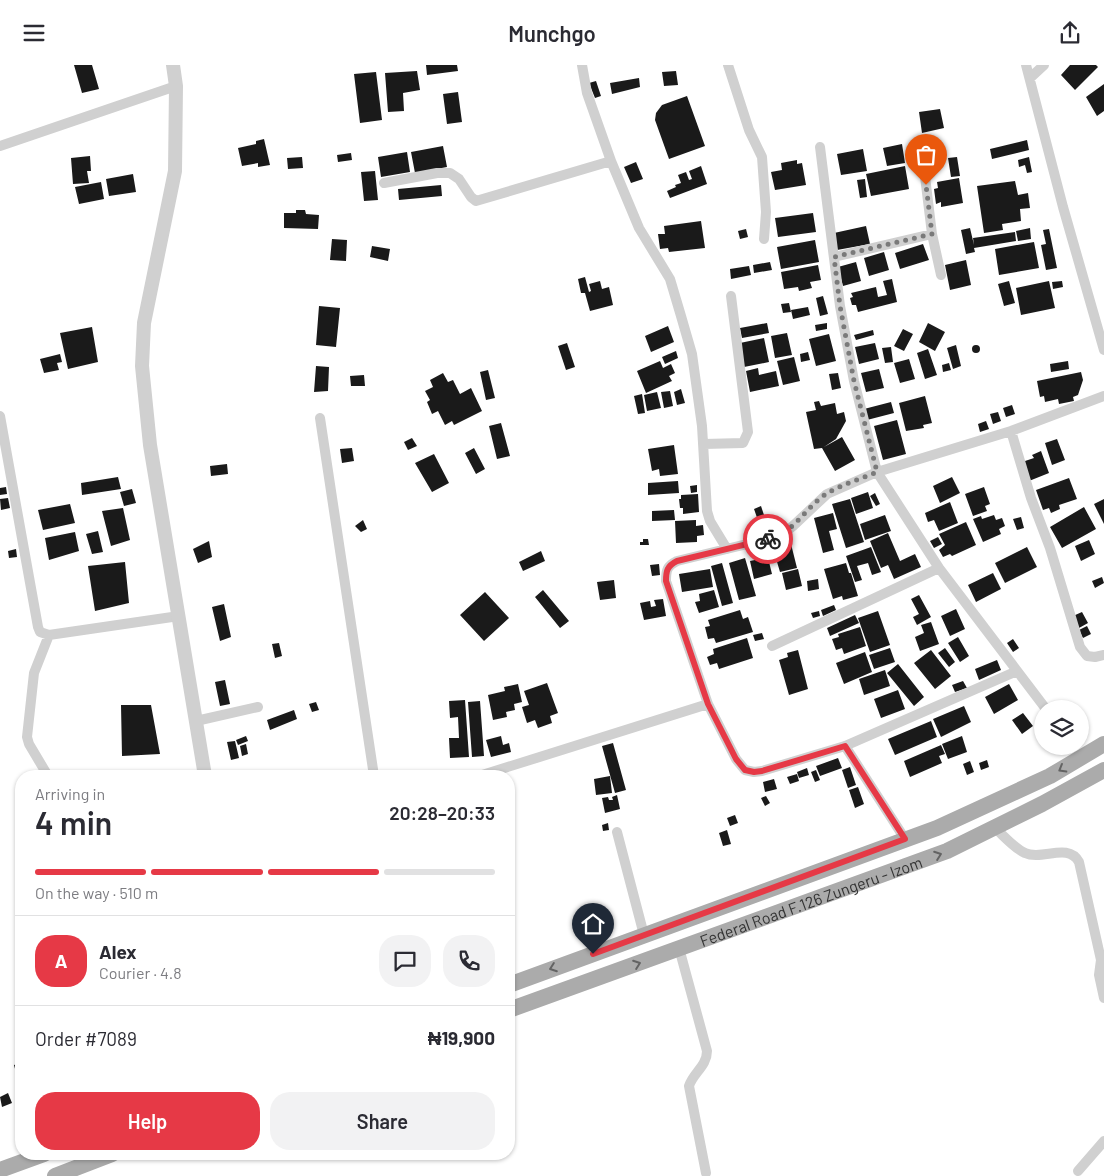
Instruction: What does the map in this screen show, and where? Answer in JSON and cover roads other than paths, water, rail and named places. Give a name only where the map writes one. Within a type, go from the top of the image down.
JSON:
[{"type":"main road","name":"Federal Road F.126 Zungeru - Izom","points":[[1089,748],[1104,744]]},
{"type":"main road","name":"Federal Road F.126 Zungeru - Izom","points":[[515,983],[937,828],[1050,776],[1074,755]]},
{"type":"main road","name":"Federal Road F.126 Zungeru - Izom","points":[[515,1008],[947,851],[1042,804],[1104,770]]},
{"type":"main road","points":[[789,882],[798,905]]},
{"type":"main road","points":[[0,1170],[28,1160]]},
{"type":"main road","points":[[55,1176],[84,1171],[102,1160]]},
{"type":"street","points":[[174,65],[176,86],[175,171],[144,323],[142,344],[145,404],[150,445],[204,770]]},
{"type":"street","points":[[582,65],[587,93],[611,161],[639,228],[670,279],[692,354],[704,443],[707,511],[710,521],[727,549]]},
{"type":"street","points":[[1026,65],[1063,207],[1104,350]]},
{"type":"street","points":[[1030,78],[1044,65]]},
{"type":"street","points":[[725,66],[762,157],[766,212],[764,239]]},
{"type":"street","points":[[0,146],[176,86]]},
{"type":"street","points":[[820,147],[840,306],[854,381],[877,472],[938,568],[1039,700]]},
{"type":"street","points":[[922,152],[932,234],[941,275]]},
{"type":"street","points":[[384,183],[437,173],[450,173],[459,179],[471,197],[476,201],[611,161]]},
{"type":"street","points":[[834,257],[932,234]]},
{"type":"street","points":[[704,443],[743,443],[748,432],[731,296]]},
{"type":"street","points":[[1018,671],[845,746],[762,771],[745,770],[736,759],[708,704],[666,581],[666,572],[669,565],[677,561],[772,538],[784,533],[827,494],[877,472],[1011,431],[1104,397]]},
{"type":"street","points":[[0,416],[40,632],[49,635],[179,616]]},
{"type":"street","points":[[320,418],[373,770]]},
{"type":"street","points":[[1011,431],[1050,548],[1080,647],[1087,656],[1104,655]]},
{"type":"street","points":[[772,646],[938,568]]},
{"type":"street","points":[[44,770],[29,744],[27,737],[34,673],[49,635]]},
{"type":"street","points":[[498,770],[708,704]]},
{"type":"street","points":[[196,721],[258,707]]},
{"type":"street","points":[[845,746],[905,839]]},
{"type":"street","points":[[995,828],[1024,853],[1035,856],[1068,852],[1076,856],[1079,861],[1102,962],[1098,975],[1104,998]]},
{"type":"street","points":[[617,832],[644,935]]},
{"type":"street","points":[[679,948],[707,1051],[707,1058],[689,1086],[706,1173]]},
{"type":"street","points":[[1078,1171],[1104,1141]]}]
